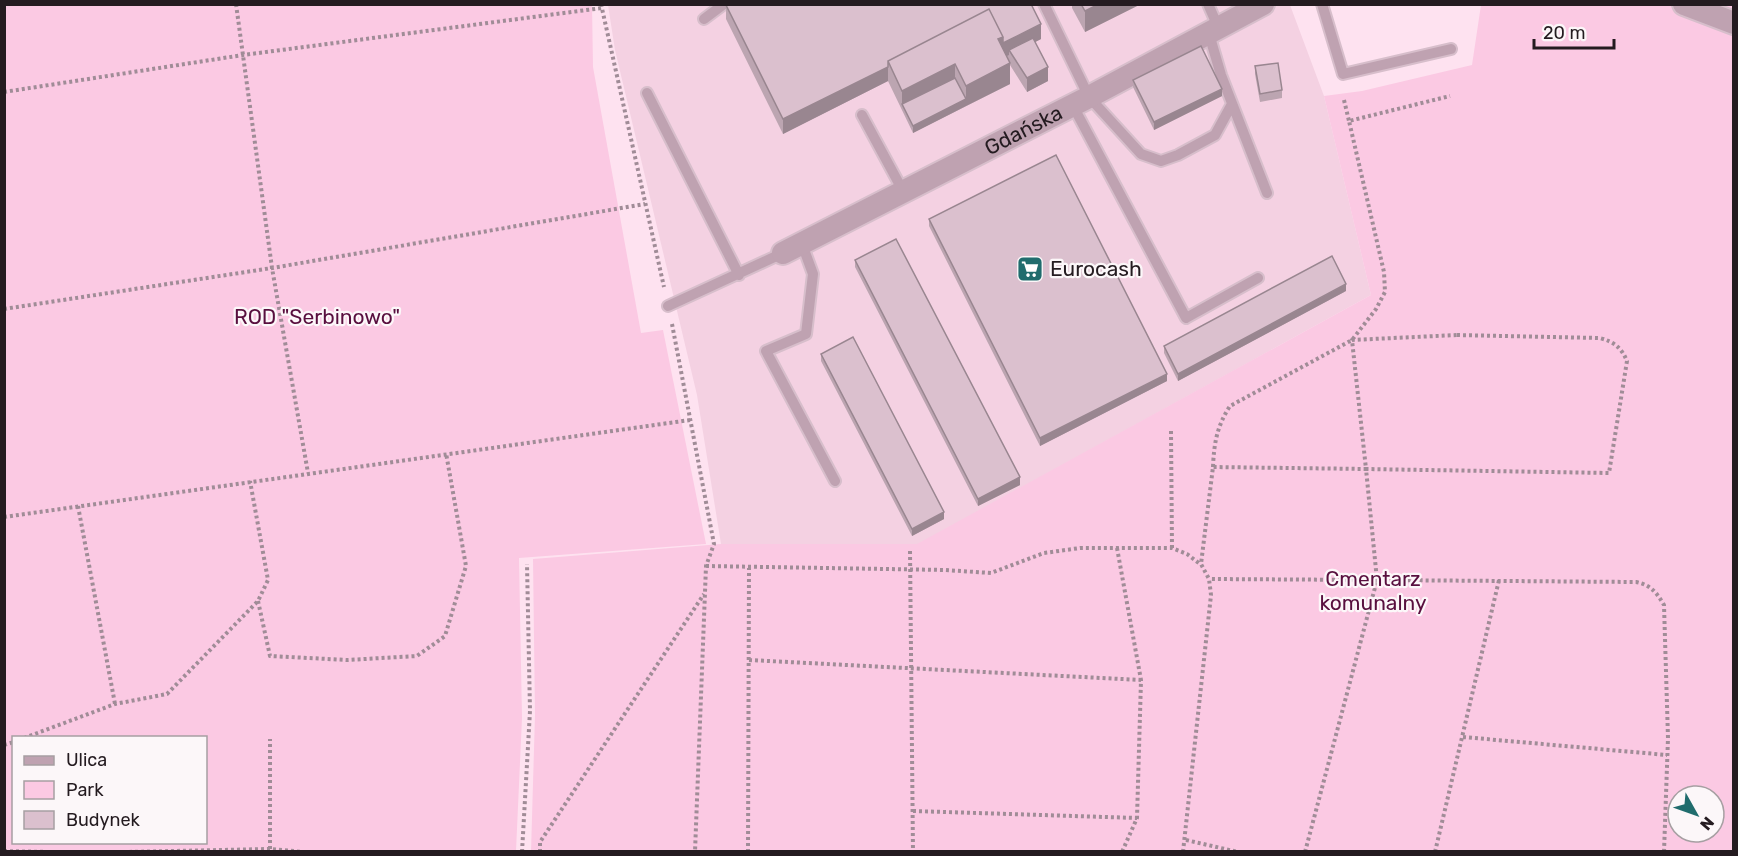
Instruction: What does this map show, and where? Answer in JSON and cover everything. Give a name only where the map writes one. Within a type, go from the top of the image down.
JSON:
[{"type":"street","name":"Gdańska","points":[[792,249],[1214,32],[1263,4]]},
{"type":"street","points":[[1684,4],[1734,23]]},
{"type":"lane","points":[[704,19],[724,4]]},
{"type":"lane","points":[[1044,4],[1081,101],[1186,318],[1258,278]]},
{"type":"lane","points":[[1208,4],[1232,104],[1266,193]]},
{"type":"lane","points":[[1322,4],[1343,74],[1451,49]]},
{"type":"lane","points":[[646,93],[739,275]]},
{"type":"lane","points":[[1081,101],[1141,154],[1161,161],[1178,155],[1215,135],[1232,104]]},
{"type":"lane","points":[[862,115],[903,191]]},
{"type":"lane","points":[[668,306],[792,249],[813,274],[806,334],[766,351],[835,481]]},
{"type":"path","points":[[236,4],[272,268],[308,473]]},
{"type":"path","points":[[4,92],[243,55],[601,6],[668,306],[714,544],[706,566],[704,594],[695,852]]},
{"type":"path","points":[[1349,121],[1450,96]]},
{"type":"path","points":[[1201,564],[1214,442],[1220,422],[1230,406],[1352,340],[1376,309],[1385,292],[1384,272],[1344,100]]},
{"type":"path","points":[[4,309],[272,268],[645,204]]},
{"type":"path","points":[[1213,467],[1609,473],[1627,361],[1622,350],[1612,341],[1600,338],[1457,335],[1352,340]]},
{"type":"path","points":[[1305,852],[1377,580],[1352,340]]},
{"type":"path","points":[[4,517],[690,420]]},
{"type":"path","points":[[1171,431],[1172,548]]},
{"type":"path","points":[[258,601],[270,656],[347,660],[417,656],[444,636],[466,566],[446,453]]},
{"type":"path","points":[[29,736],[115,704],[167,694],[258,601],[268,580],[250,481]]},
{"type":"path","points":[[78,506],[115,704]]},
{"type":"path","points":[[706,566],[990,573],[1044,553],[1080,548],[1172,548],[1187,554],[1201,564],[1209,579],[1211,595],[1183,852]]},
{"type":"path","points":[[1117,548],[1141,680],[1137,818],[1122,852]]},
{"type":"path","points":[[910,551],[913,667],[913,852]]},
{"type":"path","points":[[522,852],[530,711],[527,564]]},
{"type":"path","points":[[748,852],[749,568]]},
{"type":"path","points":[[1209,579],[1499,580],[1636,582],[1648,585],[1658,594],[1664,605],[1667,755],[1664,852]]},
{"type":"path","points":[[1435,852],[1499,580]]},
{"type":"path","points":[[540,852],[540,842],[704,594]]},
{"type":"path","points":[[749,660],[1141,680]]},
{"type":"path","points":[[1463,737],[1667,755]]},
{"type":"path","points":[[270,739],[270,849]]},
{"type":"path","points":[[913,811],[1137,818]]},
{"type":"path","points":[[1186,840],[1238,852]]},
{"type":"path","points":[[123,852],[270,849],[304,852]]},
{"type":"path","points":[[4,851],[50,852]]},
{"type":"shaded area","points":[[608,5],[1290,5],[1324,96],[1371,295],[917,545],[721,544],[697,395],[615,50]]},
{"type":"green space","name":"ROD \"Serbinowo\"","points":[[5,4],[592,5],[593,67],[641,333],[663,330],[706,544],[519,558],[522,718],[516,851],[5,851]]},
{"type":"green space","name":"Cmentarz komunalny","points":[[1481,5],[1733,5],[1733,851],[531,852],[535,715],[533,559],[721,544],[917,544],[1371,295],[1324,96],[1362,91],[1472,65]]},
{"type":"building","points":[[726,4],[1031,4],[1041,24],[1003,43],[1003,37],[989,9],[888,61],[888,67],[783,119]]},
{"type":"building","points":[[1081,4],[1099,4],[1085,11]]},
{"type":"building","points":[[989,9],[1003,37],[998,39],[1010,63],[966,86],[955,64],[902,91],[888,61]]},
{"type":"building","points":[[1033,38],[1048,67],[1027,78],[1009,50]]},
{"type":"building","points":[[1201,46],[1222,89],[1154,122],[1133,80]]},
{"type":"building","points":[[1278,63],[1282,90],[1260,94],[1255,66]]},
{"type":"building","points":[[955,78],[966,99],[913,126],[902,104]]},
{"type":"building","name":"Eurocash","points":[[1056,155],[1167,374],[1040,438],[929,219]]},
{"type":"building","points":[[896,239],[1020,477],[978,499],[855,260]]},
{"type":"building","points":[[1332,256],[1346,284],[1178,374],[1164,346]]},
{"type":"building","points":[[853,337],[944,512],[912,529],[821,354]]},
{"type":"place","name":"Eurocash","points":[[1030,269]]}]
